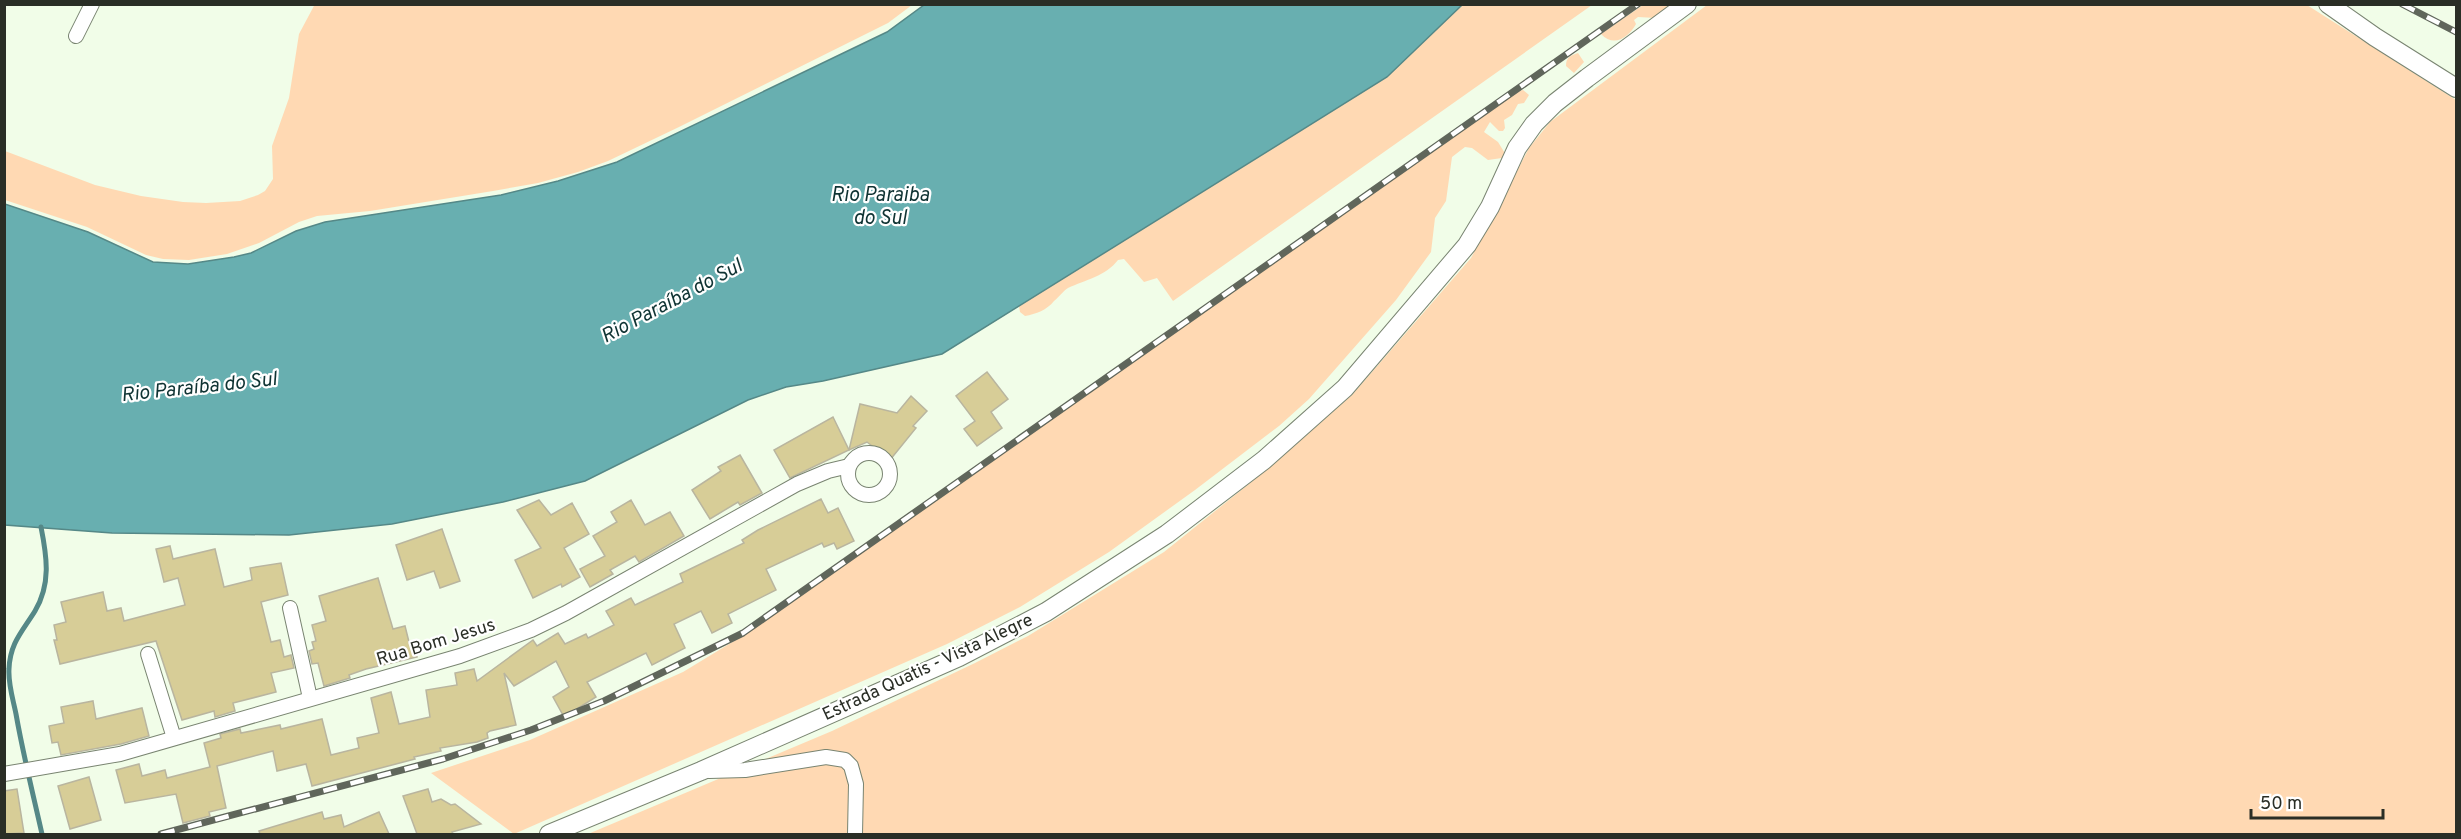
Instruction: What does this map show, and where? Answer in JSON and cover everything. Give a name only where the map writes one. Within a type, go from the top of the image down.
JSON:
[{"type":"street","points":[[76,36],[92,4]]},
{"type":"street","name":"Estrada Quatis - Vista Alegre","points":[[549,834],[701,771],[959,657],[1046,612],[1167,534],[1264,460],[1345,388],[1467,245],[1490,207],[1517,148],[1534,124],[1555,103],[1687,4]]},
{"type":"street","points":[[2328,4],[2375,37],[2457,88]]},
{"type":"street","name":"Rua Bom Jesus","points":[[8,773],[56,767],[120,754],[460,657],[531,630],[797,484],[828,471],[849,466]]},
{"type":"street","points":[[290,608],[310,698]]},
{"type":"street","points":[[148,654],[174,738]]},
{"type":"street","points":[[701,771],[745,770],[826,757],[845,760],[850,766],[856,784],[855,834]]},
{"type":"shaded area","points":[[315,4],[912,5],[888,23],[679,127],[608,161],[578,172],[538,183],[493,191],[370,211],[317,216],[299,222],[259,243],[227,254],[189,260],[163,259],[146,255],[87,227],[5,200],[5,151],[95,185],[141,196],[206,203],[240,201],[265,191],[273,179],[272,146],[289,98],[299,34]]},
{"type":"shaded area","points":[[1462,5],[1592,5],[1173,301],[1157,278],[1144,282],[1124,259],[1118,260],[1101,274],[1068,288],[1041,311],[1025,316],[1020,312],[1019,306],[1387,77]]},
{"type":"shaded area","points":[[1643,5],[1672,5],[1656,18],[1638,17],[1634,20],[1636,24],[1633,29],[1621,39],[1611,40],[1601,34]]},
{"type":"shaded area","points":[[1707,5],[2307,5],[2456,100],[2456,834],[588,834],[832,731],[975,663],[1028,636],[1164,552],[1275,463],[1352,395],[1471,258],[1529,148],[1550,122]]},
{"type":"shaded area","points":[[1578,53],[1584,62],[1574,73],[1566,66],[1566,63],[1569,57]]},
{"type":"shaded area","points":[[1523,90],[1529,95],[1524,103],[1518,104],[1512,115],[1504,120],[1503,131],[1499,131],[1490,122],[1484,132],[1498,142],[1506,155],[1502,158],[1488,160],[1472,148],[1465,147],[1452,157],[1446,201],[1435,218],[1431,252],[1396,300],[1309,399],[1279,426],[1109,552],[1020,607],[947,644],[514,834],[431,773],[530,740],[683,672],[739,638]]},
{"type":"water","name":"Rio Paraiba do Sul","points":[[924,5],[1462,5],[1387,77],[942,354],[786,387],[748,400],[585,481],[503,502],[392,524],[289,535],[112,533],[5,525],[5,204],[88,232],[153,262],[188,264],[234,257],[251,253],[296,231],[325,222],[501,195],[558,181],[617,162],[887,32]]},
{"type":"building","points":[[987,372],[1008,399],[991,412],[1002,428],[977,446],[964,429],[975,421],[956,396]]},
{"type":"building","points":[[911,396],[927,411],[913,426],[916,428],[890,460],[867,442],[849,450],[860,404],[897,413]]},
{"type":"building","points":[[833,417],[849,450],[790,478],[774,450]]},
{"type":"building","points":[[740,455],[762,493],[740,505],[738,502],[710,519],[692,490],[721,471],[718,467]]},
{"type":"building","points":[[821,499],[828,513],[838,508],[854,541],[837,549],[834,543],[824,547],[822,543],[766,569],[776,590],[728,614],[732,623],[712,633],[701,611],[674,624],[685,648],[652,665],[646,653],[587,682],[596,697],[564,717],[553,697],[569,687],[556,661],[514,686],[504,673],[516,725],[490,731],[487,733],[488,738],[477,742],[440,748],[441,751],[414,757],[415,759],[312,786],[306,764],[277,771],[273,751],[217,766],[226,808],[209,812],[210,816],[183,823],[176,794],[125,803],[116,770],[139,764],[142,776],[165,770],[167,778],[210,767],[204,743],[221,738],[220,734],[240,729],[241,733],[280,725],[281,729],[322,719],[331,755],[359,748],[357,738],[379,733],[371,698],[391,692],[399,724],[430,717],[426,690],[457,685],[455,673],[474,669],[477,681],[533,640],[537,646],[558,633],[565,644],[586,634],[588,638],[614,625],[606,611],[631,598],[635,605],[683,582],[680,574],[744,543],[742,540],[758,530]]},
{"type":"building","points":[[539,500],[551,515],[572,503],[589,534],[564,548],[580,577],[533,598],[515,560],[541,548],[517,510]]},
{"type":"building","points":[[631,500],[645,525],[670,512],[684,536],[639,562],[635,556],[610,570],[613,574],[590,587],[580,569],[605,556],[593,536],[617,522],[611,512]]},
{"type":"building","points":[[442,529],[460,581],[440,588],[434,571],[407,580],[396,545]]},
{"type":"building","points":[[170,546],[173,559],[215,549],[224,587],[252,580],[250,568],[281,563],[288,595],[261,602],[271,642],[280,640],[284,657],[291,655],[294,668],[271,673],[276,692],[233,703],[235,711],[215,717],[214,711],[182,720],[156,641],[60,664],[54,640],[57,640],[54,625],[66,622],[61,602],[103,592],[107,611],[121,608],[124,621],[185,605],[178,578],[164,582],[156,549]]},
{"type":"building","points":[[378,578],[393,629],[405,626],[409,642],[413,641],[417,657],[366,669],[349,675],[350,678],[324,686],[318,663],[312,664],[309,651],[314,649],[312,642],[316,641],[312,625],[326,621],[319,596]]},
{"type":"building","points":[[93,701],[96,719],[142,708],[149,736],[121,744],[61,755],[58,742],[52,743],[49,726],[64,723],[61,707]]},
{"type":"building","points":[[89,777],[101,820],[70,829],[58,786]]},
{"type":"building","points":[[17,789],[24,833],[4,834],[4,791]]},
{"type":"building","points":[[428,789],[432,802],[441,799],[451,805],[455,804],[481,824],[452,832],[453,834],[417,834],[403,796]]},
{"type":"building","points":[[322,812],[324,819],[341,815],[344,827],[379,812],[389,834],[260,834],[259,831]]},
{"type":"waterway","points":[[41,527],[46,560],[44,591],[35,611],[14,645],[9,675],[42,834]]},
{"type":"railway","points":[[161,834],[443,759],[531,730],[604,701],[743,633],[1638,4]]},
{"type":"railway","points":[[2402,4],[2456,32]]},
{"type":"water label","name":"Rio Paraíba do Sul","points":[[672,302]]},
{"type":"water label","name":"Rio Paraíba do Sul","points":[[199,388]]}]
